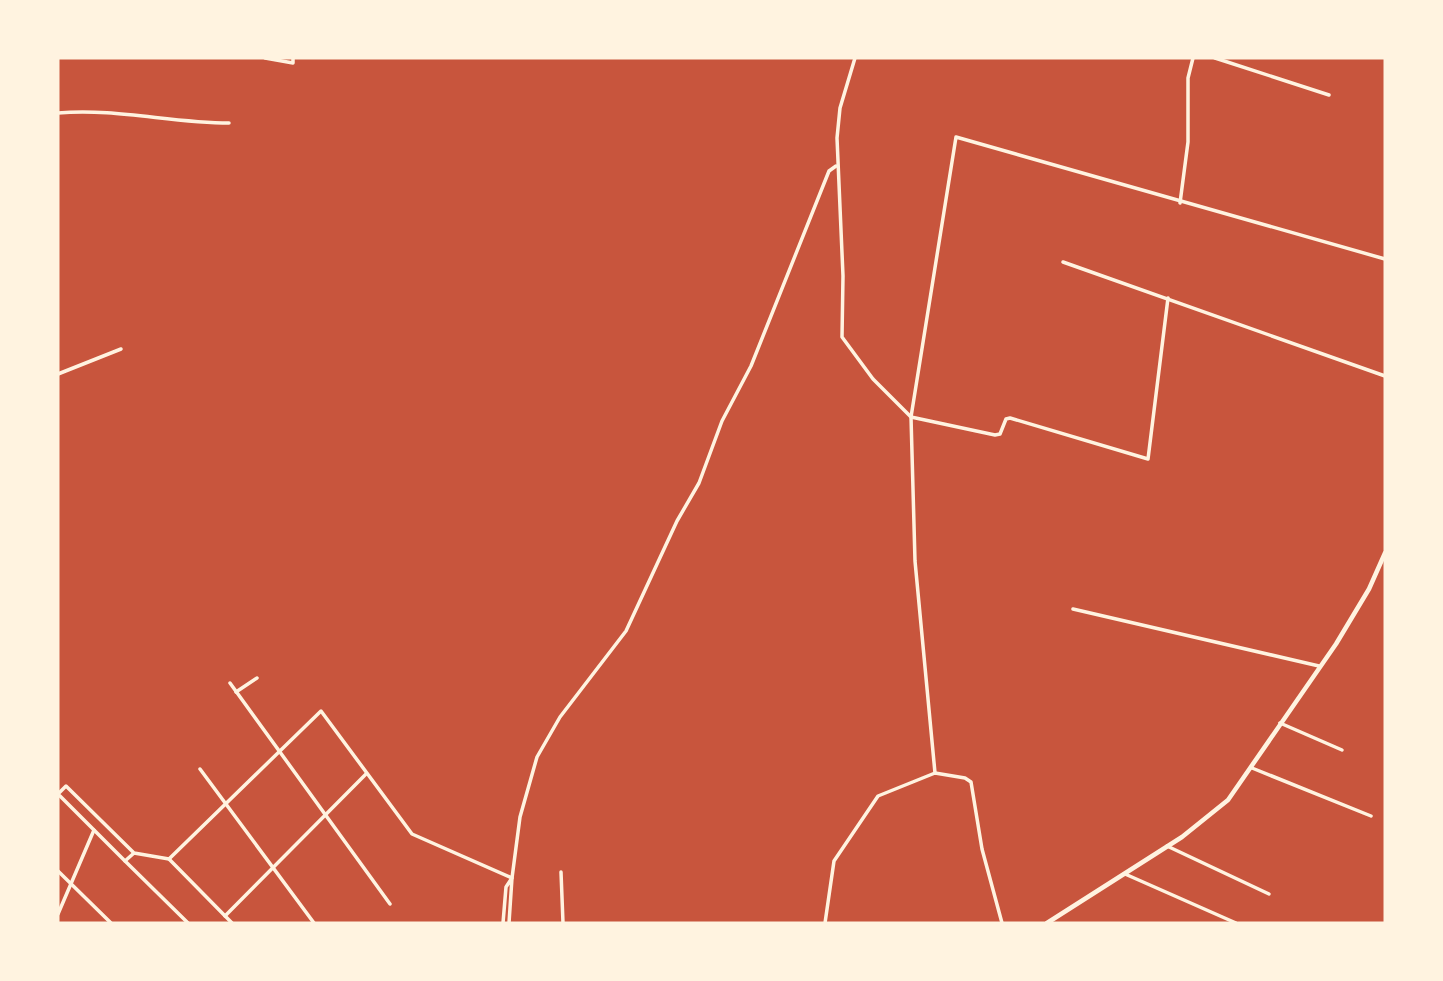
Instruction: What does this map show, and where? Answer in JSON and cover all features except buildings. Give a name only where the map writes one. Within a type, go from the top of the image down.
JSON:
[{"type":"street","points":[[265,58],[293,63],[293,58]]},
{"type":"street","points":[[855,58],[840,108],[836,166],[843,276],[842,337],[873,379],[911,417],[995,435],[1000,434],[1006,419],[1010,418],[1148,459],[1168,298]]},
{"type":"street","points":[[1180,203],[1188,142],[1188,78],[1193,58]]},
{"type":"street","points":[[1215,58],[1329,95]]},
{"type":"street","points":[[58,113],[103,111],[202,123],[229,123]]},
{"type":"street","points":[[935,773],[915,561],[911,417],[956,137],[1180,203],[1385,259]]},
{"type":"street","points":[[509,923],[520,817],[537,757],[560,717],[626,631],[677,521],[699,483],[722,421],[751,366],[829,171],[836,166]]},
{"type":"street","points":[[1062,261],[1385,376]]},
{"type":"street","points":[[58,374],[121,349]]},
{"type":"street","points":[[1047,923],[1167,846],[1218,809],[1252,768],[1370,589],[1385,553]]},
{"type":"street","points":[[1073,609],[1319,666]]},
{"type":"street","points":[[236,692],[257,678]]},
{"type":"street","points":[[230,683],[390,904]]},
{"type":"street","points":[[169,859],[321,711],[412,834],[512,878]]},
{"type":"street","points":[[1280,723],[1342,750]]},
{"type":"street","points":[[1252,768],[1371,816]]},
{"type":"street","points":[[200,769],[314,923]]},
{"type":"street","points":[[825,923],[834,861],[878,796],[935,773],[965,778],[971,782],[982,849],[1002,923]]},
{"type":"street","points":[[225,916],[366,774]]},
{"type":"street","points":[[188,923],[58,794],[66,786],[134,853],[169,859],[232,923]]},
{"type":"street","points":[[58,914],[94,830]]},
{"type":"street","points":[[1167,846],[1269,894]]},
{"type":"street","points":[[125,861],[134,853]]},
{"type":"street","points":[[58,872],[111,923]]},
{"type":"street","points":[[561,872],[563,923]]},
{"type":"street","points":[[1125,874],[1236,923]]},
{"type":"street","points":[[503,923],[506,887],[512,878]]}]
